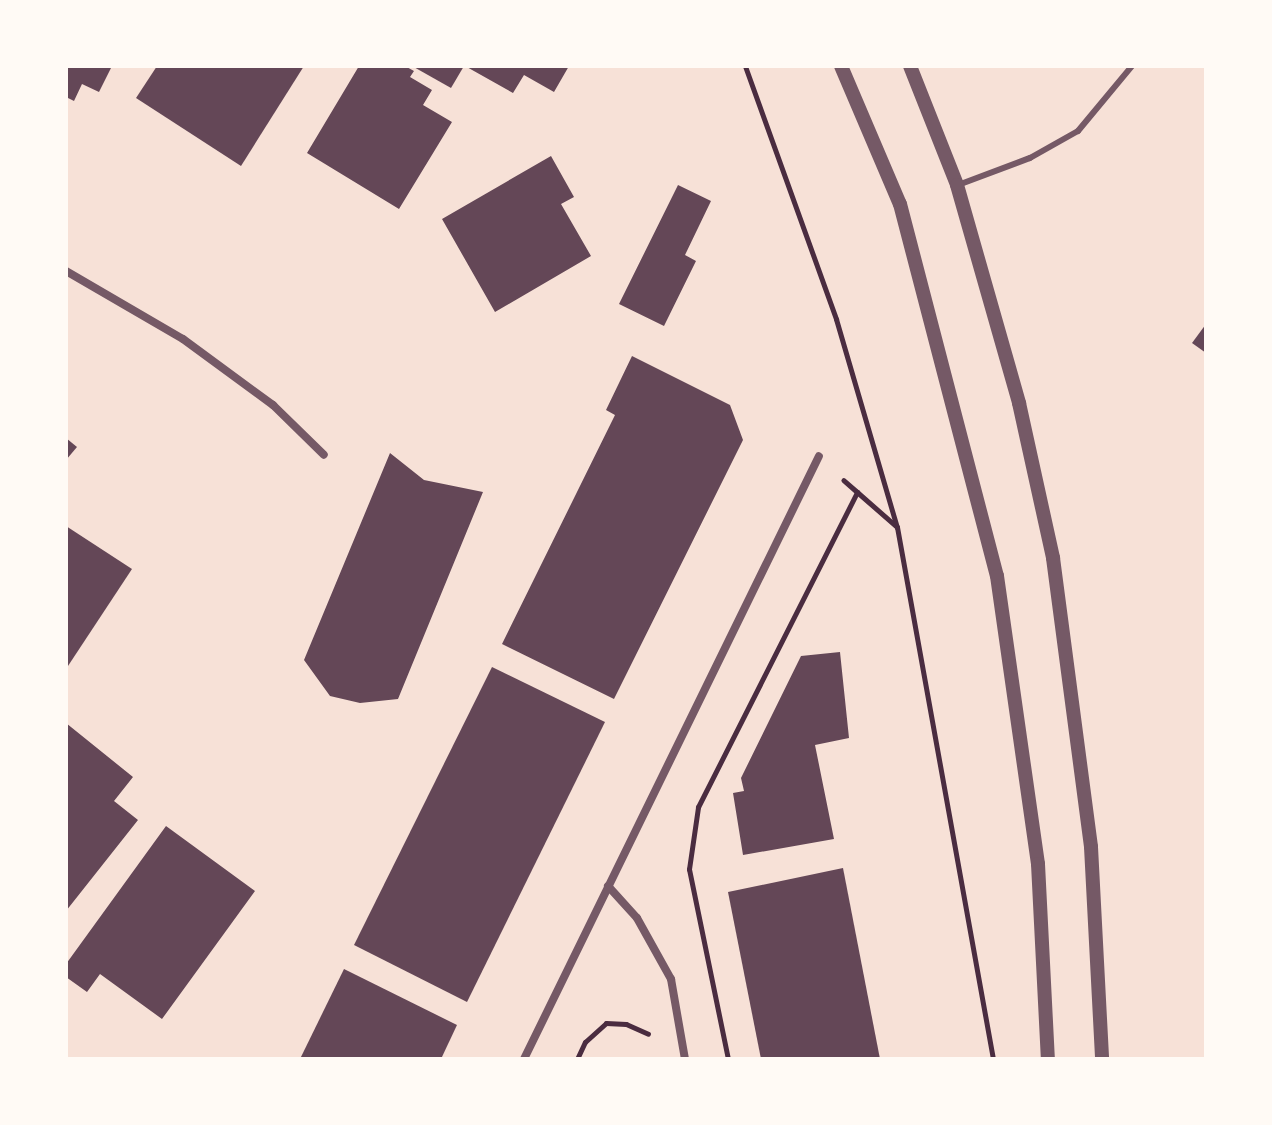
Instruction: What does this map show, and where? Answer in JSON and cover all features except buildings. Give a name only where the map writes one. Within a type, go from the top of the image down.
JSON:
[{"type":"street","points":[[841,66],[900,204],[997,576],[1038,864],[1048,1059]]},
{"type":"street","points":[[910,66],[957,185],[1019,403],[1053,558],[1091,847],[1102,1059]]},
{"type":"street","points":[[66,271],[183,339],[273,405],[324,455]]},
{"type":"street","points":[[524,1059],[819,456]]},
{"type":"street","points":[[608,886],[637,918],[671,979],[685,1059]]},
{"type":"lane","points":[[957,185],[1030,158],[1078,131],[1132,66]]},
{"type":"path","points":[[745,66],[836,319],[897,527],[993,1059]]},
{"type":"path","points":[[819,456],[897,527]]},
{"type":"path","points":[[728,1059],[689,869],[698,807],[857,492]]},
{"type":"path","points":[[577,1059],[585,1042],[606,1023],[626,1024],[653,1036],[656,1047]]}]
